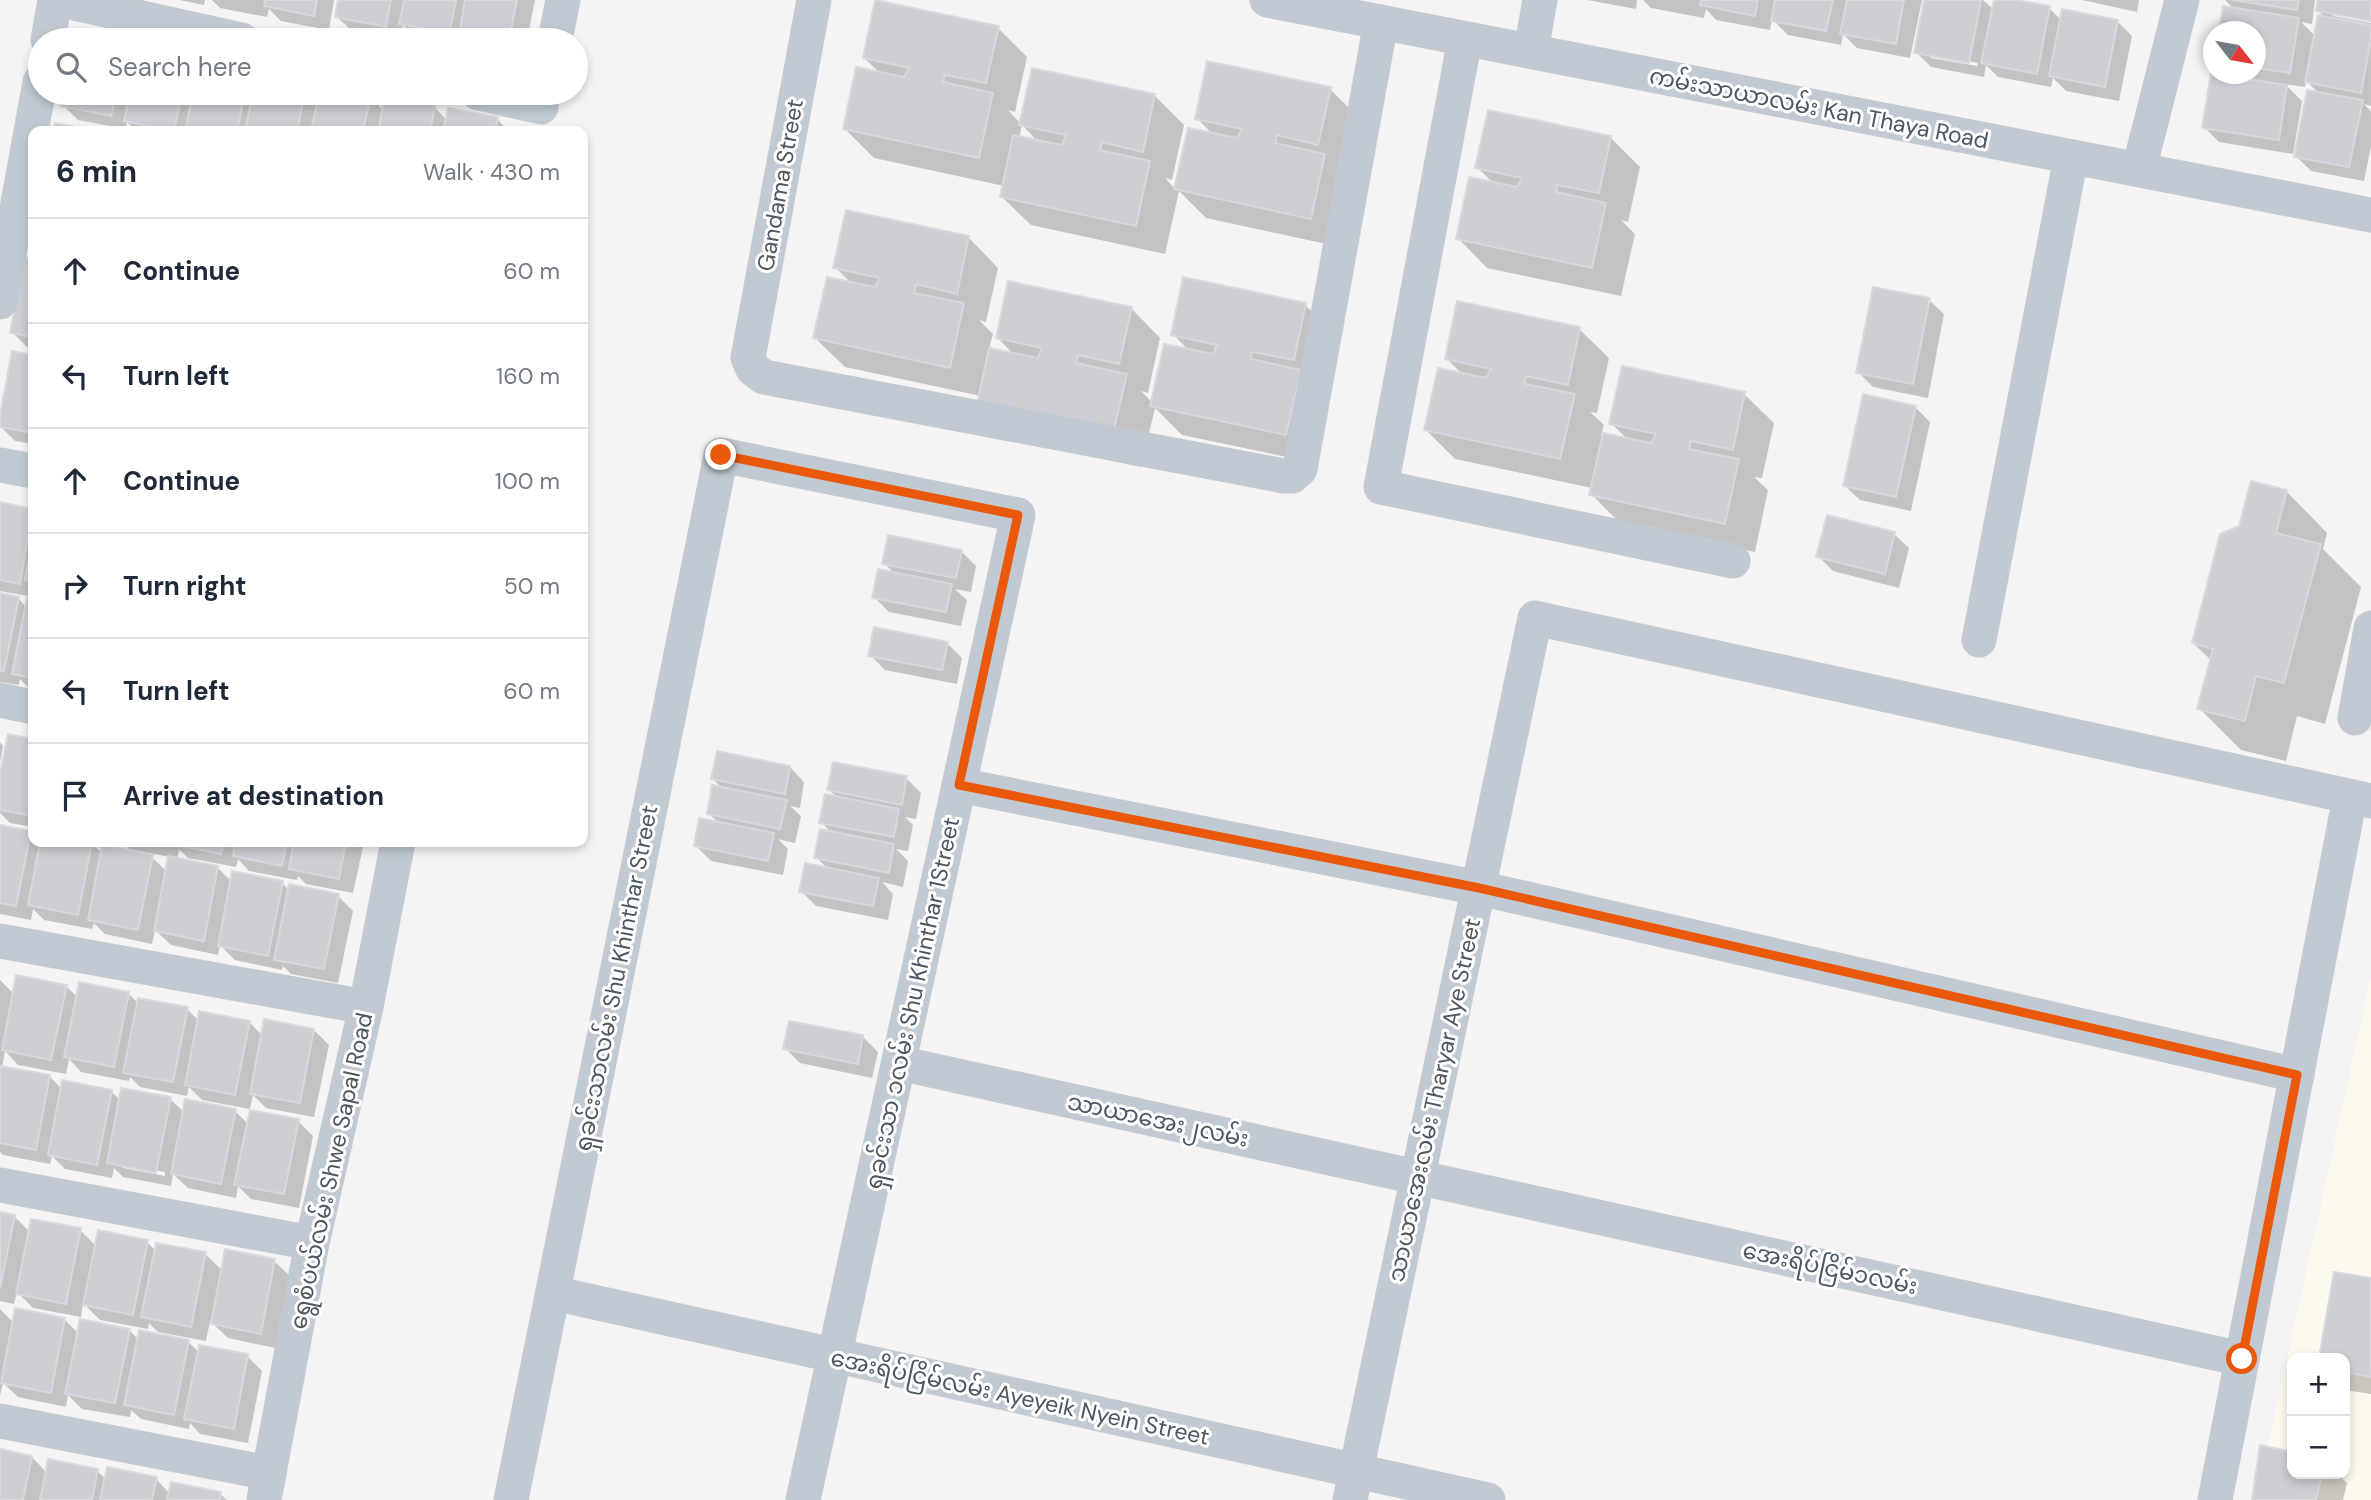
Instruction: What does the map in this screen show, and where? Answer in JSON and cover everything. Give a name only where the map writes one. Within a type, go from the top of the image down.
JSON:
[{"type":"street","points":[[50,28],[55,0]]},
{"type":"street","points":[[60,0],[187,28]]},
{"type":"street","points":[[557,28],[563,0]]},
{"type":"street","name":"Gandama Street","points":[[814,0],[748,358],[753,369],[764,377],[1284,476],[1293,476],[1300,469],[1381,22]]},
{"type":"street","name":"ကမ်းသာယာလမ်း Kan Thaya Road","points":[[1267,0],[2371,215]]},
{"type":"street","points":[[1531,51],[1540,0]]},
{"type":"street","points":[[2139,169],[2182,0]]},
{"type":"street","points":[[1465,38],[1381,487],[1733,561]]},
{"type":"street","points":[[35,126],[37,105]]},
{"type":"street","points":[[522,105],[540,110]]},
{"type":"street","points":[[1979,640],[2071,157]]},
{"type":"street","points":[[0,302],[23,235],[28,190]]},
{"type":"street","name":"ရှခင်းသာ ၁လမ်း Shu Khinthar 1Street","points":[[721,455],[1018,515],[803,1500]]},
{"type":"street","name":"ရှခင်းသာလမ်း Shu Khinthar Street","points":[[510,1500],[721,455]]},
{"type":"street","points":[[0,465],[28,470]]},
{"type":"street","name":"သာယာအေးလမ်း Tharyar Aye Street","points":[[1353,1485],[1535,618],[2360,799]]},
{"type":"street","points":[[2355,718],[2371,628]]},
{"type":"street","points":[[0,700],[28,706]]},
{"type":"street","points":[[959,785],[1479,888],[2297,1075]]},
{"type":"street","points":[[2215,1500],[2297,1075],[2360,799]]},
{"type":"street","name":"ရွေစံပယ်လမ်း Shwe Sapal Road","points":[[266,1487],[312,1243],[366,1007],[397,847]]},
{"type":"street","points":[[0,941],[366,1007]]},
{"type":"street","name":"သာယာအေး၂လမ်း","points":[[899,1063],[1417,1178]]},
{"type":"street","name":"အေးရိပ်ငြိမ်၁လမ်း","points":[[1417,1178],[2242,1359]]},
{"type":"street","points":[[0,1185],[312,1243]]},
{"type":"street","name":"အေးရိပ်ငြိမ်လမ်း Ayeyeik Nyein Street","points":[[553,1293],[835,1356],[1353,1485],[1488,1500]]},
{"type":"street","points":[[0,1421],[266,1487]]},
{"type":"shaded area","points":[[2371,976],[2371,1500],[2256,1500],[2287,1359],[2287,1479],[2350,1479],[2350,1353],[2288,1353]]},
{"type":"building","points":[[265,0],[317,0],[314,16],[264,6]]},
{"type":"building","points":[[338,0],[391,0],[386,27],[335,17]]},
{"type":"building","points":[[404,0],[456,0],[450,28],[419,28],[399,24]]},
{"type":"building","points":[[465,0],[517,0],[511,28],[460,28]]},
{"type":"building","points":[[875,0],[999,26],[986,83],[945,75],[943,82],[993,93],[979,158],[843,129],[856,67],[904,77],[909,68],[863,58]]},
{"type":"building","points":[[1701,0],[1758,0],[1755,16],[1700,5]]},
{"type":"building","points":[[1775,0],[1833,0],[1826,31],[1771,21]]},
{"type":"building","points":[[1847,0],[1904,0],[1896,44],[1840,34]]},
{"type":"building","points":[[1924,0],[1981,0],[1969,63],[1914,53]]},
{"type":"building","points":[[1994,0],[2016,0],[2050,6],[2037,74],[1981,63]]},
{"type":"building","points":[[2232,0],[2299,0],[2297,10]]},
{"type":"building","points":[[2318,0],[2371,0],[2371,21],[2316,11]]},
{"type":"building","points":[[2223,6],[2299,18],[2290,73],[2266,69],[2266,21],[2221,21]]},
{"type":"building","points":[[2062,9],[2118,20],[2105,87],[2049,76]]},
{"type":"building","points":[[2318,15],[2371,25],[2361,93],[2305,82]]},
{"type":"building","points":[[1207,61],[1331,87],[1318,145],[1277,135],[1275,143],[1325,154],[1311,219],[1174,189],[1188,128],[1237,138],[1242,129],[1195,119]]},
{"type":"building","points":[[1032,68],[1155,94],[1143,152],[1102,142],[1100,150],[1150,161],[1136,226],[1000,197],[1013,135],[1062,145],[1066,135],[1019,125]]},
{"type":"building","points":[[2266,82],[2287,85],[2279,140],[2202,128],[2209,84],[2266,84]]},
{"type":"building","points":[[2307,90],[2363,100],[2349,167],[2294,157]]},
{"type":"building","points":[[61,105],[113,105],[111,116]]},
{"type":"building","points":[[127,105],[179,105],[175,126],[149,126],[124,121]]},
{"type":"building","points":[[190,105],[242,105],[238,126],[186,126]]},
{"type":"building","points":[[250,105],[302,105],[298,126],[246,126]]},
{"type":"building","points":[[316,105],[369,105],[364,126],[312,126]]},
{"type":"building","points":[[383,105],[435,106],[431,126],[379,126]]},
{"type":"building","points":[[448,108],[498,117],[496,126],[444,126]]},
{"type":"building","points":[[1488,110],[1611,136],[1599,193],[1557,185],[1556,192],[1606,203],[1592,268],[1456,239],[1469,177],[1517,187],[1522,178],[1475,168]]},
{"type":"building","points":[[846,210],[969,236],[957,294],[916,284],[914,293],[964,303],[950,368],[813,338],[827,277],[875,287],[880,278],[833,268]]},
{"type":"building","points":[[25,257],[28,258],[28,336],[10,333]]},
{"type":"building","points":[[1183,277],[1306,303],[1294,360],[1252,352],[1251,359],[1301,370],[1286,435],[1150,406],[1164,344],[1213,354],[1217,345],[1171,335]]},
{"type":"building","points":[[1008,281],[1132,307],[1119,364],[1078,355],[1076,363],[1127,374],[1112,438],[976,409],[989,348],[1038,358],[1042,348],[996,338]]},
{"type":"building","points":[[1873,287],[1930,298],[1913,384],[1856,373]]},
{"type":"building","points":[[1457,301],[1580,327],[1568,385],[1526,376],[1525,384],[1575,394],[1560,459],[1424,430],[1438,368],[1486,378],[1491,369],[1445,359]]},
{"type":"building","points":[[12,351],[28,354],[28,432],[0,427]]},
{"type":"building","points":[[1622,366],[1745,392],[1733,450],[1691,441],[1689,449],[1739,459],[1725,524],[1589,495],[1603,433],[1651,443],[1656,434],[1609,424]]},
{"type":"building","points":[[1863,394],[1916,406],[1896,497],[1843,486]]},
{"type":"building","points":[[2251,481],[2287,490],[2276,533],[2321,544],[2284,683],[2256,676],[2245,721],[2197,709],[2213,649],[2192,643],[2220,534],[2239,526]]},
{"type":"building","points":[[0,502],[28,508],[28,538],[20,584],[0,580]]},
{"type":"building","points":[[1827,515],[1895,532],[1885,574],[1816,557]]},
{"type":"building","points":[[888,535],[962,550],[956,578],[882,564]]},
{"type":"building","points":[[878,569],[952,584],[946,612],[872,598]]},
{"type":"building","points":[[0,593],[19,597],[4,671],[0,671]]},
{"type":"building","points":[[27,598],[28,677],[12,674]]},
{"type":"building","points":[[874,627],[948,642],[942,670],[868,656]]},
{"type":"building","points":[[8,734],[28,738],[28,815],[0,810],[0,773]]},
{"type":"building","points":[[717,751],[790,766],[785,794],[711,779]]},
{"type":"building","points":[[833,762],[907,776],[902,805],[827,790]]},
{"type":"building","points":[[712,785],[787,800],[780,829],[707,814]]},
{"type":"building","points":[[825,794],[899,809],[894,837],[819,823]]},
{"type":"building","points":[[699,818],[774,833],[768,861],[694,846]]},
{"type":"building","points":[[0,825],[28,830],[28,846],[16,906],[0,903]]},
{"type":"building","points":[[820,829],[894,844],[889,873],[814,858]]},
{"type":"building","points":[[39,847],[91,847],[78,915],[28,905]]},
{"type":"building","points":[[102,847],[153,855],[138,930],[88,920]]},
{"type":"building","points":[[186,847],[223,847],[221,854]]},
{"type":"building","points":[[234,847],[286,847],[282,866],[233,856]]},
{"type":"building","points":[[293,847],[345,847],[339,879],[289,869]]},
{"type":"building","points":[[168,856],[218,866],[204,941],[154,931]]},
{"type":"building","points":[[805,863],[879,878],[873,906],[799,892]]},
{"type":"building","points":[[232,871],[283,881],[268,956],[218,946]]},
{"type":"building","points":[[289,884],[339,894],[324,969],[274,960]]},
{"type":"building","points":[[16,975],[67,985],[51,1060],[2,1050]]},
{"type":"building","points":[[79,982],[129,992],[114,1067],[64,1057]]},
{"type":"building","points":[[138,998],[188,1007],[173,1082],[123,1073]]},
{"type":"building","points":[[199,1011],[250,1021],[235,1095],[185,1085]]},
{"type":"building","points":[[264,1019],[314,1029],[300,1103],[250,1094]]},
{"type":"building","points":[[789,1021],[863,1035],[858,1064],[783,1049]]},
{"type":"building","points":[[0,1066],[50,1075],[36,1150],[0,1143]]},
{"type":"building","points":[[62,1080],[112,1090],[97,1165],[48,1155]]},
{"type":"building","points":[[121,1088],[171,1097],[156,1173],[107,1163]]},
{"type":"building","points":[[185,1099],[236,1109],[221,1184],[171,1174]]},
{"type":"building","points":[[250,1110],[299,1119],[284,1194],[234,1185]]},
{"type":"building","points":[[0,1212],[15,1215],[0,1289]]},
{"type":"building","points":[[31,1219],[81,1228],[66,1304],[16,1294]]},
{"type":"building","points":[[98,1230],[148,1240],[133,1315],[83,1305]]},
{"type":"building","points":[[156,1243],[206,1252],[191,1327],[141,1317]]},
{"type":"building","points":[[225,1249],[275,1259],[261,1334],[211,1324]]},
{"type":"building","points":[[2334,1272],[2371,1278],[2371,1377],[2350,1373],[2350,1353],[2320,1353]]},
{"type":"building","points":[[15,1308],[65,1318],[51,1393],[1,1383]]},
{"type":"building","points":[[80,1319],[130,1329],[115,1403],[65,1394]]},
{"type":"building","points":[[139,1330],[189,1340],[174,1415],[124,1405]]},
{"type":"building","points":[[199,1345],[248,1354],[234,1429],[184,1419]]},
{"type":"building","points":[[2260,1445],[2287,1451],[2287,1479],[2321,1479],[2316,1500],[2252,1500]]},
{"type":"building","points":[[0,1449],[32,1456],[23,1500],[0,1500]]},
{"type":"building","points":[[48,1459],[98,1469],[92,1500],[40,1500]]},
{"type":"building","points":[[107,1467],[157,1477],[152,1500],[100,1500]]},
{"type":"building","points":[[171,1482],[221,1492],[220,1500],[167,1500]]},
{"type":"route","points":[[721,455],[1018,515],[959,785],[1479,888],[2297,1075],[2242,1359]]}]
